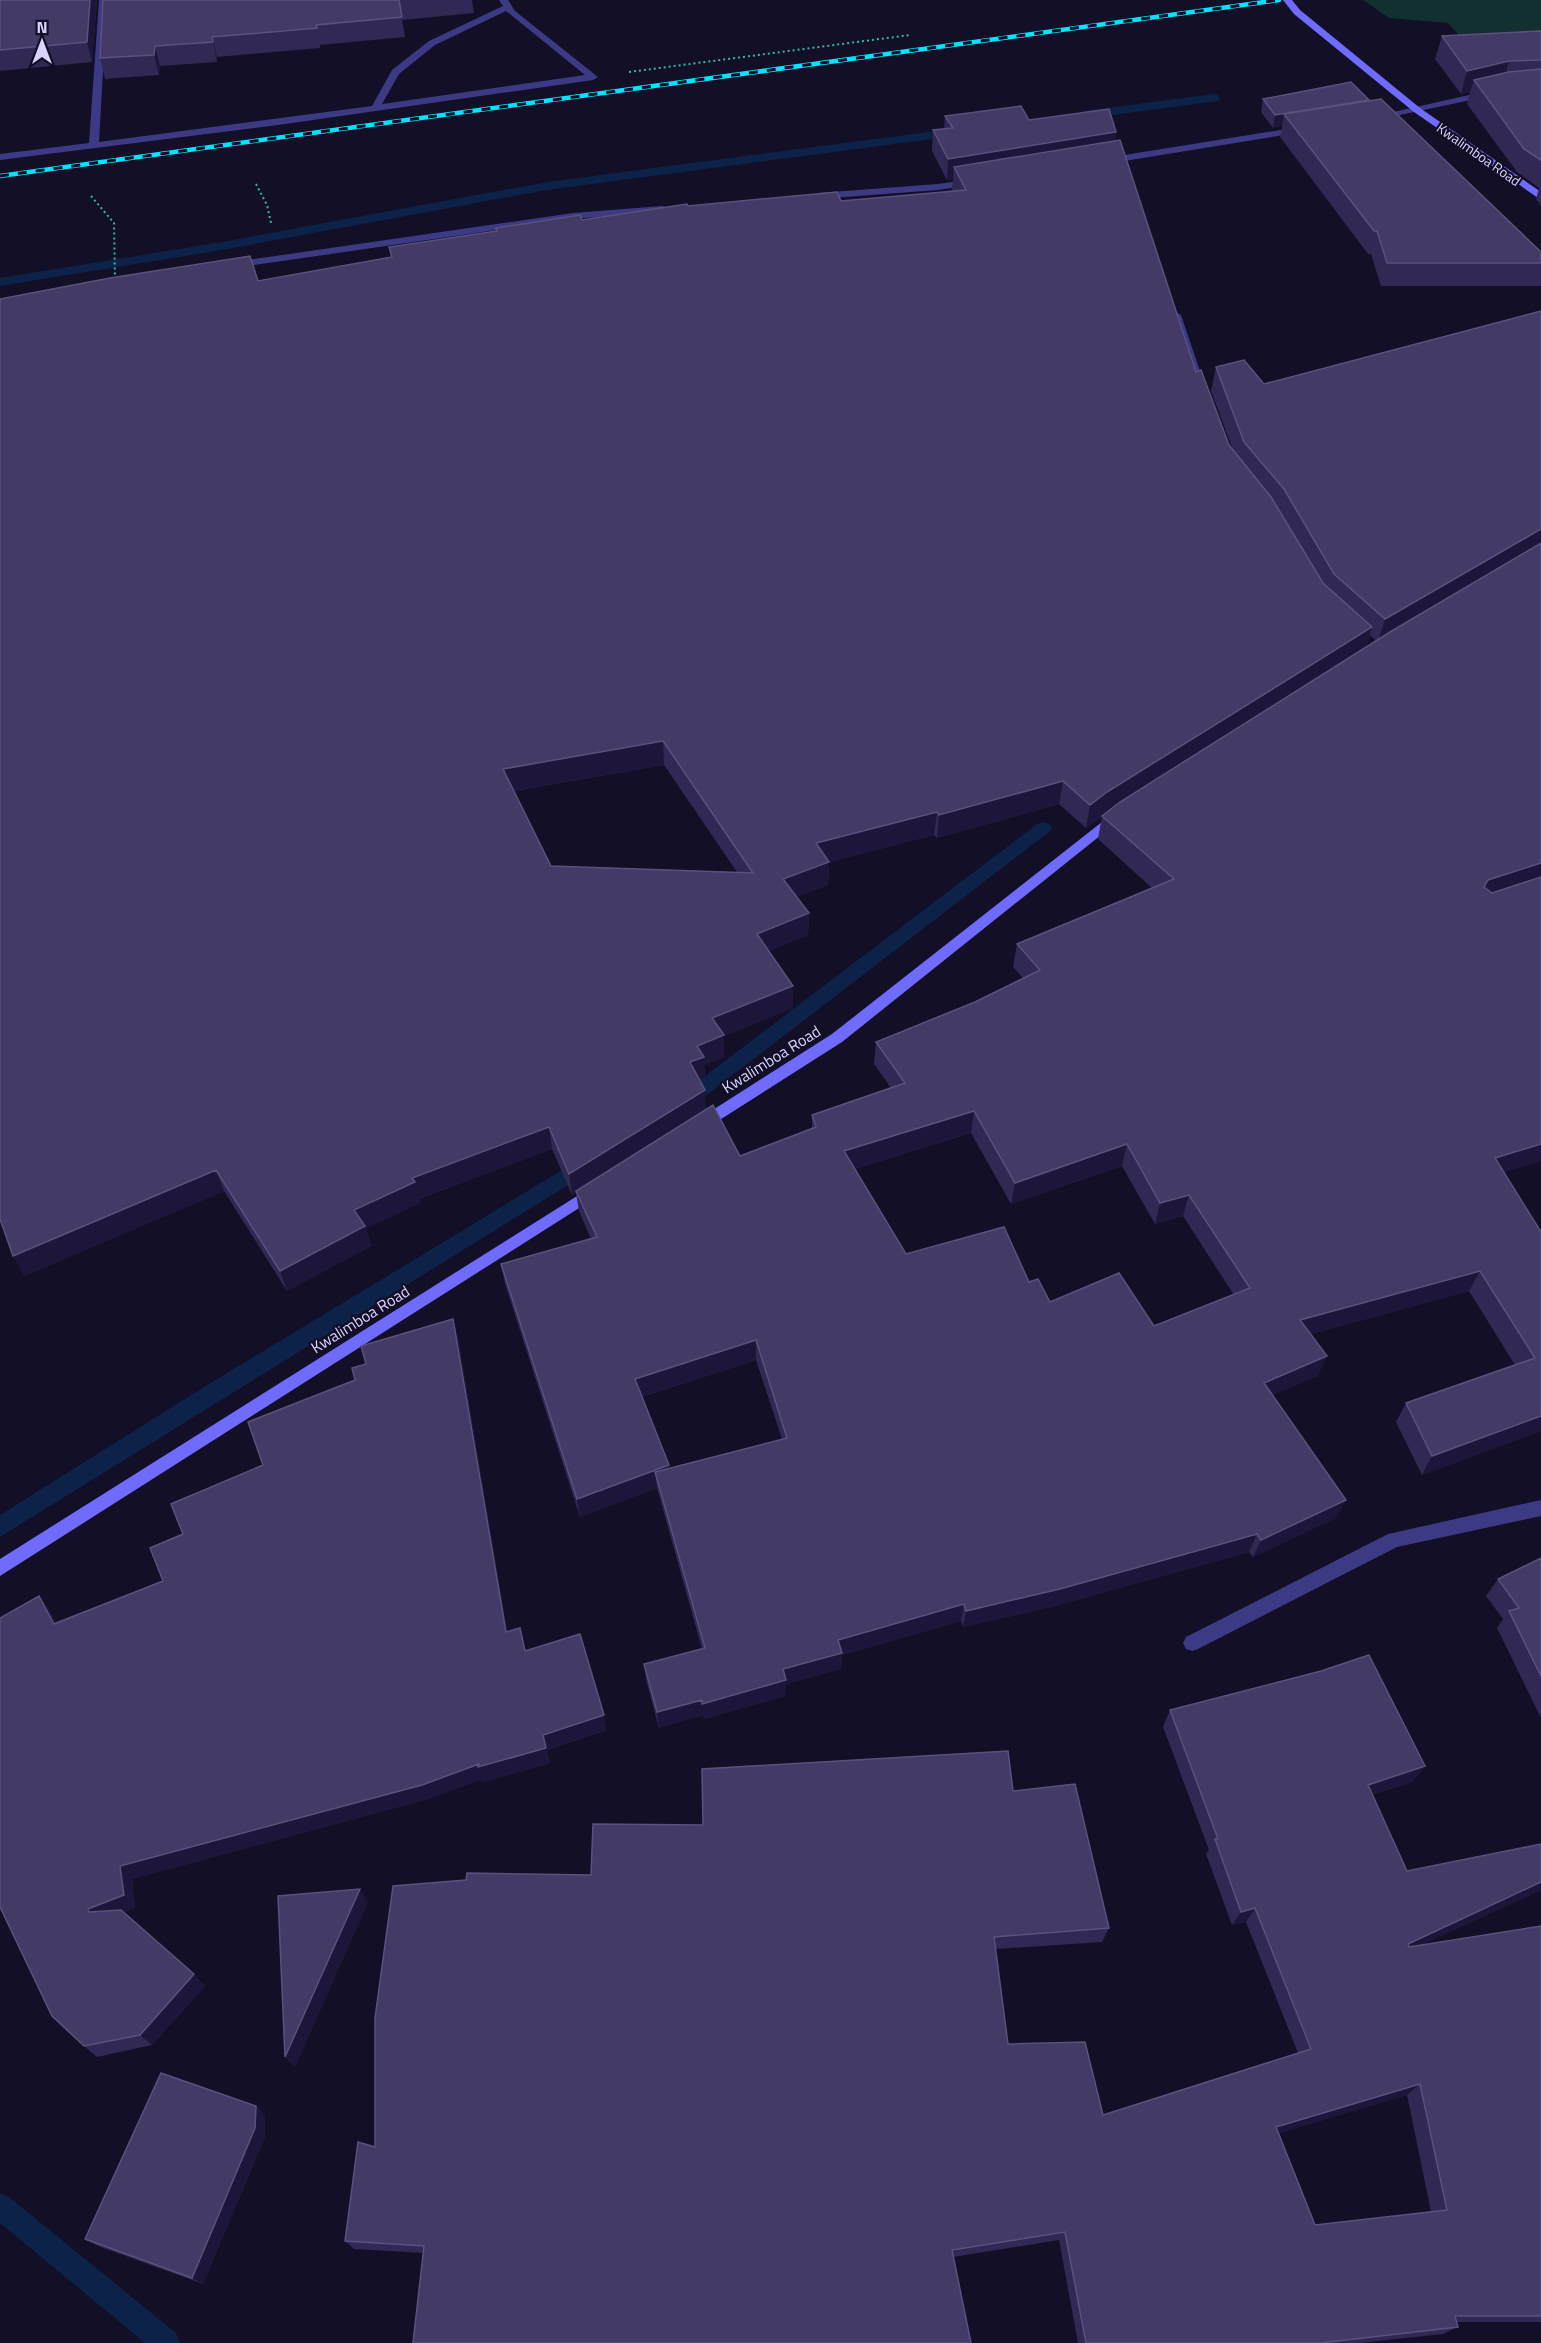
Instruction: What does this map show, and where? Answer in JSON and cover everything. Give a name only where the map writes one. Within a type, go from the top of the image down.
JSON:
[{"type":"street","points":[[94,144],[103,0]]},
{"type":"street","name":"Kwalimboa Road","points":[[1287,0],[1297,12],[1417,110],[1541,197]]},
{"type":"street","points":[[376,107],[395,72],[432,43],[506,4],[512,13],[592,77]]},
{"type":"street","points":[[0,157],[592,77]]},
{"type":"street","points":[[1370,118],[1417,110],[1502,90]]},
{"type":"street","points":[[1100,162],[1124,164],[1311,128]]},
{"type":"street","points":[[803,197],[938,187],[984,180]]},
{"type":"street","points":[[220,267],[573,216],[668,208]]},
{"type":"street","points":[[1172,304],[1206,403]]},
{"type":"street","name":"Kwalimboa Road","points":[[690,1131],[837,1038],[1109,820],[1129,808]]},
{"type":"street","name":"Kwalimboa Road","points":[[0,1568],[602,1186]]},
{"type":"street","points":[[1192,1643],[1394,1540],[1541,1508]]},
{"type":"path","points":[[592,77],[910,35]]},
{"type":"path","points":[[91,196],[114,223],[115,282]]},
{"type":"green space","points":[[1363,0],[1541,0],[1541,48],[1466,43],[1448,23],[1389,18]]},
{"type":"building","points":[[0,0],[90,0],[87,42],[0,50]]},
{"type":"building","points":[[103,0],[399,0],[402,17],[316,25],[317,28],[212,37],[213,42],[155,46],[154,55],[100,58]]},
{"type":"building","points":[[1541,31],[1541,60],[1509,61],[1467,71],[1442,36]]},
{"type":"building","points":[[1541,69],[1541,160],[1524,149],[1474,80],[1509,72]]},
{"type":"building","points":[[1351,82],[1369,100],[1275,115],[1263,99]]},
{"type":"building","points":[[1381,99],[1541,252],[1541,263],[1387,263],[1377,231],[1374,231],[1284,114]]},
{"type":"building","points":[[1021,106],[1029,120],[1109,109],[1116,132],[948,159],[933,130],[953,128],[945,116]]},
{"type":"building","points":[[1120,140],[1196,372],[1201,370],[1229,445],[1271,497],[1323,583],[1372,627],[1107,792],[1090,805],[1063,781],[939,815],[937,812],[816,843],[829,862],[783,879],[809,913],[757,934],[793,986],[712,1018],[724,1035],[697,1046],[704,1057],[690,1062],[705,1090],[569,1174],[549,1127],[412,1178],[415,1182],[354,1210],[365,1226],[280,1271],[216,1170],[13,1256],[0,1219],[0,299],[110,278],[250,256],[258,281],[392,257],[389,247],[497,231],[496,228],[580,215],[582,220],[687,204],[688,206],[837,192],[841,201],[966,190],[954,167]],"holes":[[[663,741],[753,873],[551,866],[503,769]]]},
{"type":"building","points":[[1541,311],[1541,529],[1385,619],[1334,574],[1284,489],[1244,442],[1216,367],[1244,360],[1264,384]]},
{"type":"building","points":[[1541,543],[1541,863],[1488,880],[1484,887],[1492,893],[1541,877],[1541,1144],[1495,1158],[1541,1232],[1541,1416],[1432,1456],[1406,1403],[1535,1358],[1480,1271],[1300,1320],[1327,1356],[1264,1383],[1346,1500],[1261,1540],[1257,1534],[1060,1589],[966,1611],[964,1604],[838,1640],[842,1653],[783,1669],[786,1680],[702,1704],[702,1700],[657,1712],[644,1664],[705,1648],[655,1472],[787,1438],[756,1340],[635,1379],[669,1465],[577,1499],[501,1264],[597,1237],[576,1191],[713,1105],[740,1156],[816,1127],[812,1115],[905,1083],[876,1042],[975,1002],[1040,970],[1017,944],[1174,879],[1102,816],[1120,802],[1390,632]],"holes":[[[974,1111],[1015,1183],[1127,1144],[1160,1203],[1189,1195],[1250,1288],[1154,1326],[1119,1273],[1050,1302],[1038,1279],[1029,1282],[1004,1227],[906,1254],[844,1151]]]},
{"type":"building","points":[[453,1319],[506,1632],[520,1628],[525,1651],[580,1634],[604,1715],[543,1735],[546,1748],[478,1767],[479,1764],[422,1785],[120,1866],[124,1895],[88,1909],[89,1912],[121,1910],[194,1974],[140,2035],[84,2046],[52,2016],[0,1907],[0,1618],[39,1596],[54,1624],[163,1581],[150,1548],[183,1534],[171,1504],[263,1465],[248,1422],[355,1380],[352,1368],[366,1364],[361,1346]]},
{"type":"building","points":[[1541,1558],[1541,1676],[1509,1611],[1519,1608],[1498,1579]]},
{"type":"building","points":[[1369,1655],[1425,1766],[1368,1785],[1407,1871],[1541,1844],[1541,1882],[1408,1944],[1409,1947],[1541,1926],[1541,2316],[1455,2316],[1458,2327],[1320,2343],[1086,2343],[1065,2232],[952,2250],[971,2343],[413,2343],[424,2246],[345,2241],[358,2142],[375,2147],[375,2018],[393,1886],[466,1880],[467,1873],[591,1875],[593,1824],[703,1825],[702,1769],[1008,1751],[1013,1791],[1075,1784],[1109,1928],[994,1937],[1008,2044],[1085,2042],[1103,2115],[1311,2049],[1255,1908],[1241,1912],[1215,1839],[1218,1839],[1170,1710],[1321,1671]],"holes":[[[1420,2084],[1447,2210],[1315,2225],[1276,2127]]]},
{"type":"building","points":[[360,1889],[285,2057],[278,1896]]},
{"type":"building","points":[[161,2073],[256,2106],[255,2128],[192,2278],[85,2239]]},
{"type":"waterway","points":[[1083,115],[1214,98]]},
{"type":"waterway","points":[[0,282],[222,246],[547,186],[959,132]]},
{"type":"waterway","points":[[683,1103],[1043,828]]},
{"type":"waterway","points":[[0,1527],[211,1394],[587,1163]]},
{"type":"waterway","points":[[0,2206],[166,2343]]},
{"type":"railway","points":[[0,176],[1279,0]]}]
